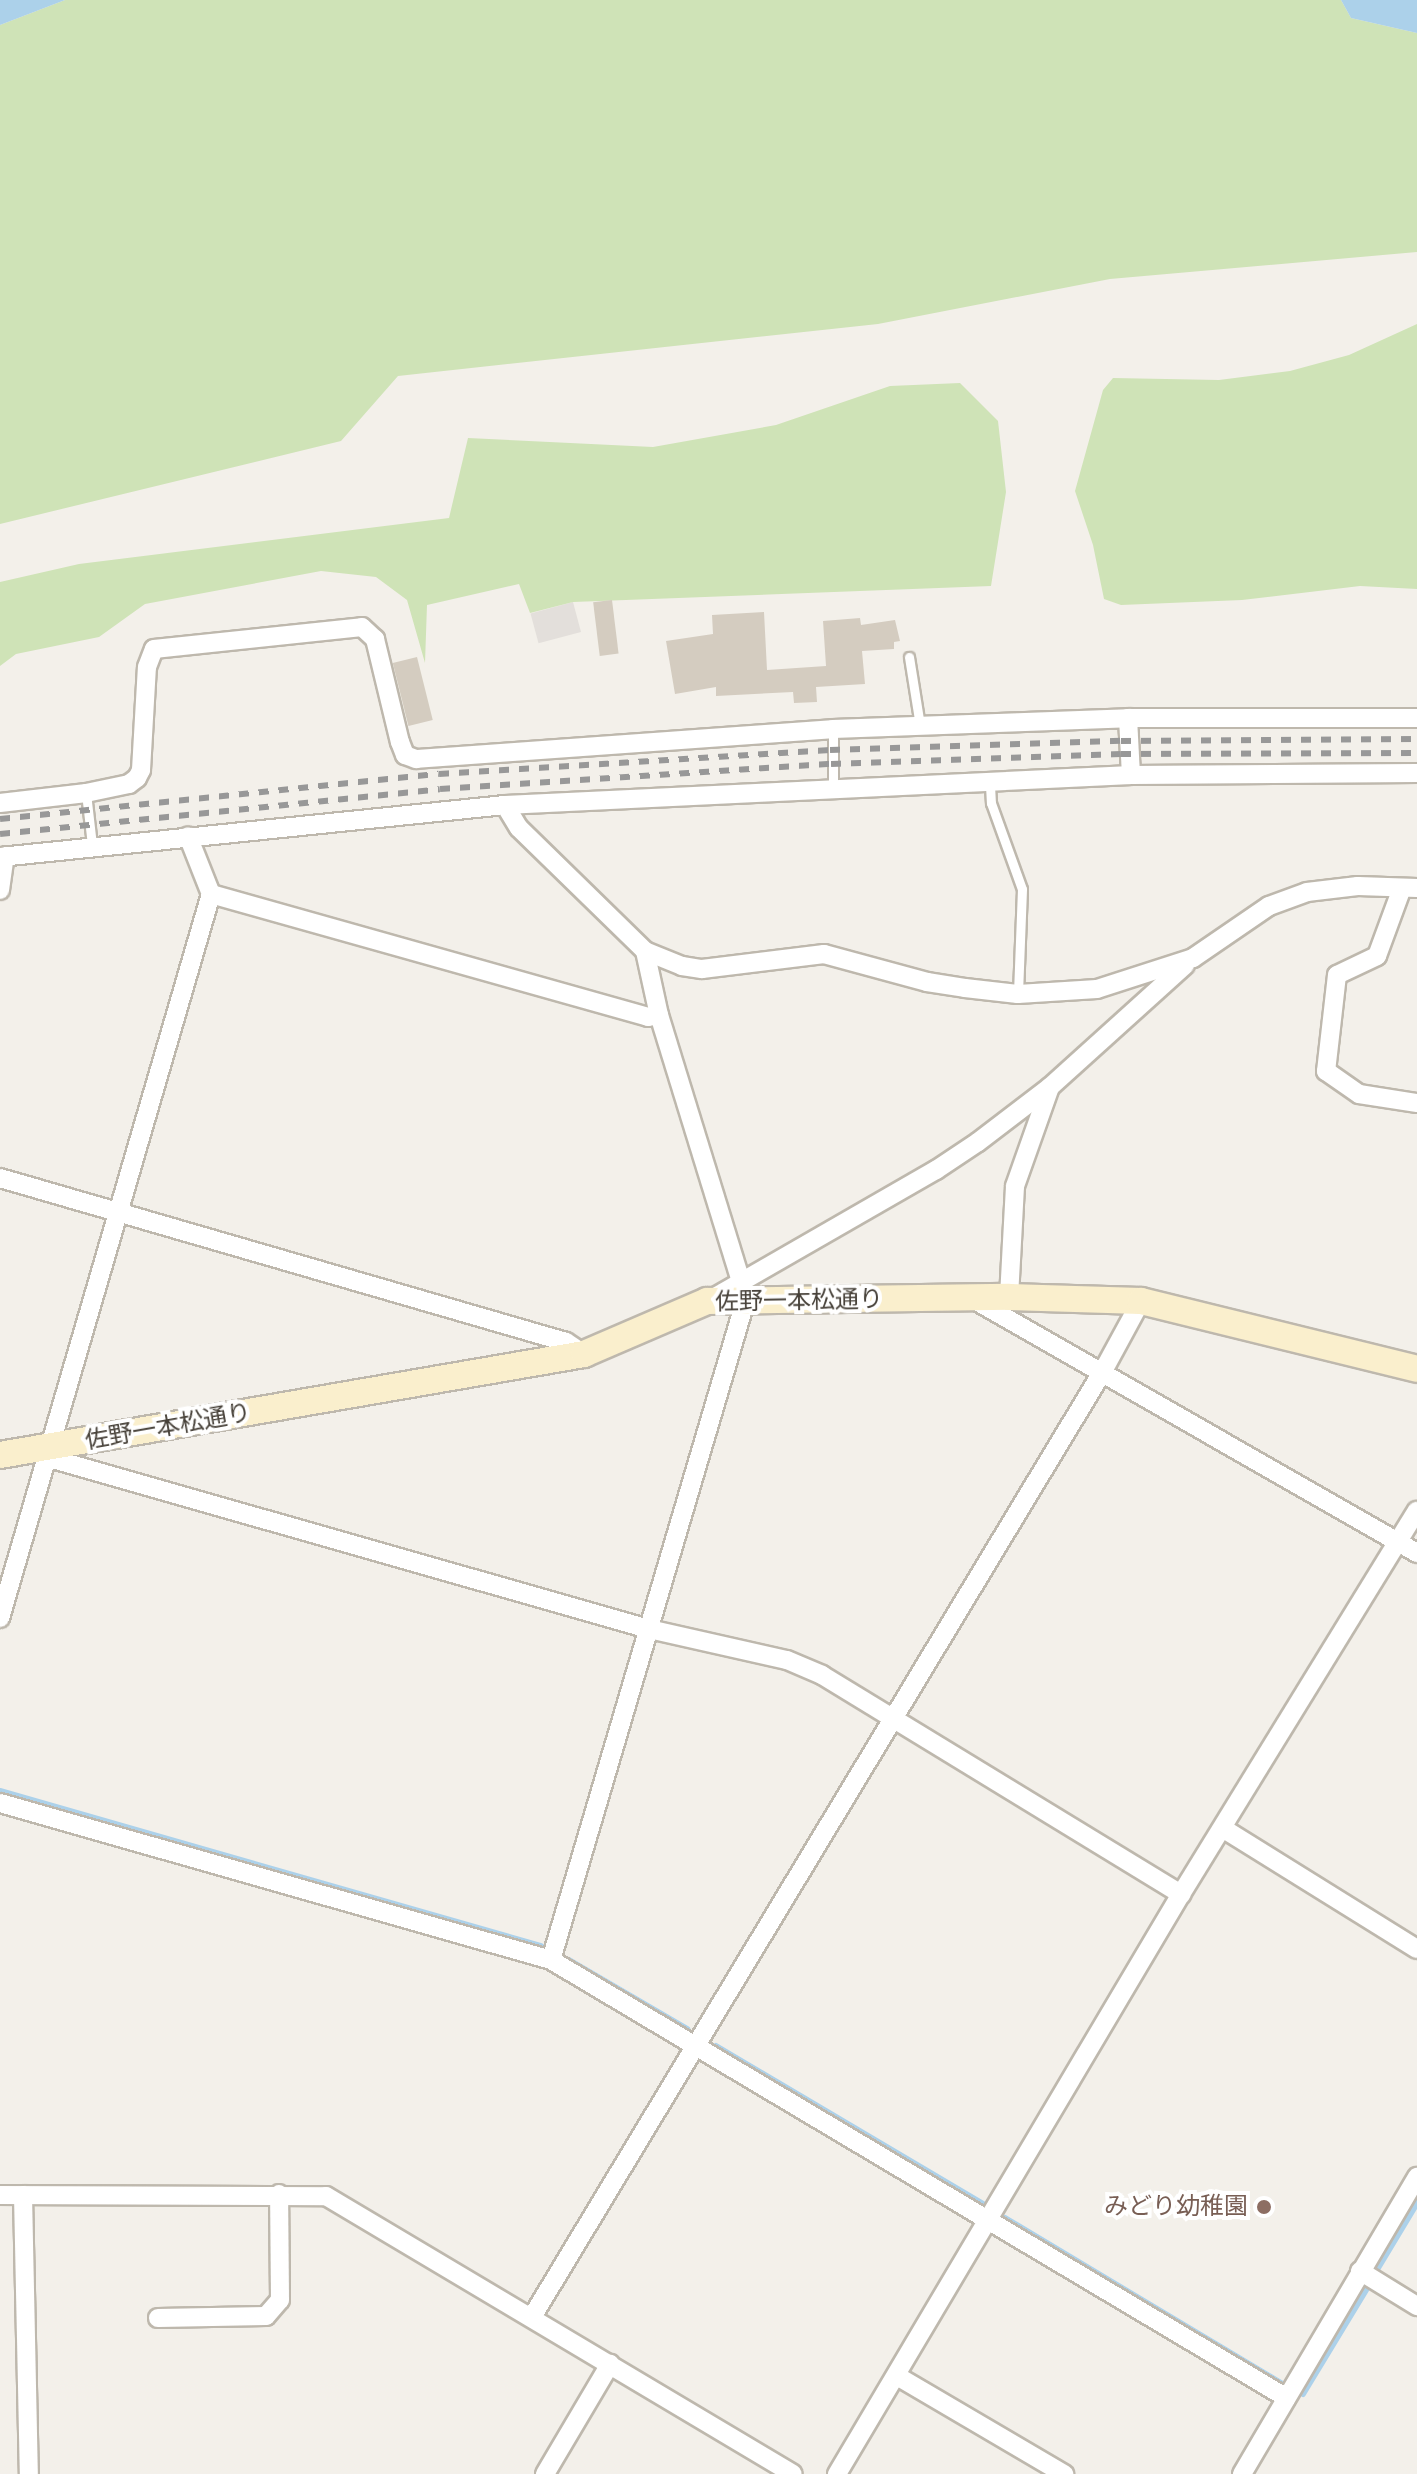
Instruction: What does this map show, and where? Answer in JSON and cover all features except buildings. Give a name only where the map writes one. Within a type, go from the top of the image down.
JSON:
[{"type":"street","points":[[0,803],[86,793],[129,784],[137,778],[141,770],[147,667],[154,649],[362,627],[375,639],[405,755],[416,759],[833,729],[1128,718],[1417,718]]},
{"type":"street","points":[[1128,718],[1131,775]]},
{"type":"street","points":[[0,890],[3,856],[505,805],[833,788],[990,785],[1131,775],[1417,773]]},
{"type":"street","points":[[505,805],[519,828],[645,951],[682,966],[702,969],[824,954],[927,982],[1018,994],[1097,989],[1193,958]]},
{"type":"street","points":[[0,1618],[211,894],[188,836]]},
{"type":"street","points":[[743,1291],[936,1170],[1050,1087],[1193,958],[1269,906],[1307,892],[1358,886],[1410,888],[1377,956],[1337,975],[1326,1071],[1359,1094],[1417,1103]]},
{"type":"street","points":[[211,894],[648,1017],[659,1015]]},
{"type":"street","points":[[551,1960],[649,1629],[743,1291],[659,1015],[645,951]]},
{"type":"street","points":[[1009,1297],[1015,1186],[1050,1087]]},
{"type":"street","points":[[0,1178],[566,1342],[584,1354]]},
{"type":"street","name":"佐野一本松通り","points":[[0,1455],[50,1453],[584,1354],[707,1301],[743,1291],[1141,1301],[1417,1369]]},
{"type":"street","points":[[971,1297],[1417,1553]]},
{"type":"street","points":[[532,2317],[891,1717],[1103,1371],[1141,1301]]},
{"type":"street","points":[[50,1453],[649,1629],[787,1660],[822,1675],[1181,1894]]},
{"type":"street","points":[[837,2474],[1181,1894],[1224,1829],[1417,1511]]},
{"type":"street","points":[[0,1803],[551,1960],[1287,2398]]},
{"type":"street","points":[[1224,1829],[1417,1949]]},
{"type":"street","points":[[1242,2474],[1417,2177]]},
{"type":"street","points":[[158,2318],[266,2316],[280,2300],[279,2194]]},
{"type":"street","points":[[0,2195],[326,2196],[793,2474]]},
{"type":"street","points":[[23,2195],[29,2474]]},
{"type":"street","points":[[1360,2271],[1417,2306]]},
{"type":"street","points":[[545,2474],[610,2364]]},
{"type":"street","points":[[897,2376],[1064,2474]]},
{"type":"lane","points":[[909,657],[920,726]]},
{"type":"lane","points":[[833,729],[833,788]]},
{"type":"lane","points":[[990,785],[991,803],[1022,889],[1018,994]]},
{"type":"lane","points":[[86,793],[92,845]]},
{"type":"shaded area","points":[[573,602],[581,632],[539,643],[530,613]]},
{"type":"green space","points":[[65,0],[1341,0],[1351,18],[1417,33],[1417,252],[1110,279],[878,324],[398,376],[341,441],[0,524],[0,25]]},
{"type":"green space","points":[[1417,324],[1417,589],[1360,586],[1242,600],[1121,605],[1104,599],[1093,545],[1075,491],[1103,390],[1113,378],[1219,380],[1290,371],[1349,355]]},
{"type":"green space","points":[[960,383],[998,421],[1006,492],[991,586],[573,602],[530,613],[519,584],[427,605],[425,663],[407,600],[376,577],[321,571],[145,604],[99,637],[16,654],[0,666],[0,582],[79,564],[449,518],[468,438],[653,447],[776,425],[890,386]]},
{"type":"water","points":[[0,0],[65,0],[0,25]]},
{"type":"water","points":[[1341,0],[1417,0],[1417,33],[1351,18]]},
{"type":"waterway","points":[[0,1791],[541,1946]]},
{"type":"waterway","points":[[569,1960],[687,2029]]},
{"type":"waterway","points":[[716,2046],[983,2204]]},
{"type":"waterway","points":[[1378,2268],[1417,2203]]},
{"type":"waterway","points":[[1005,2218],[1281,2383]]},
{"type":"waterway","points":[[1303,2394],[1366,2290]]},
{"type":"railway","points":[[0,819],[439,774],[830,750],[1121,741],[1417,739]]},
{"type":"railway","points":[[0,834],[440,789],[831,764],[1121,754],[1417,753]]},
{"type":"place","name":"みどり幼稚園","points":[[1264,2207]]}]
